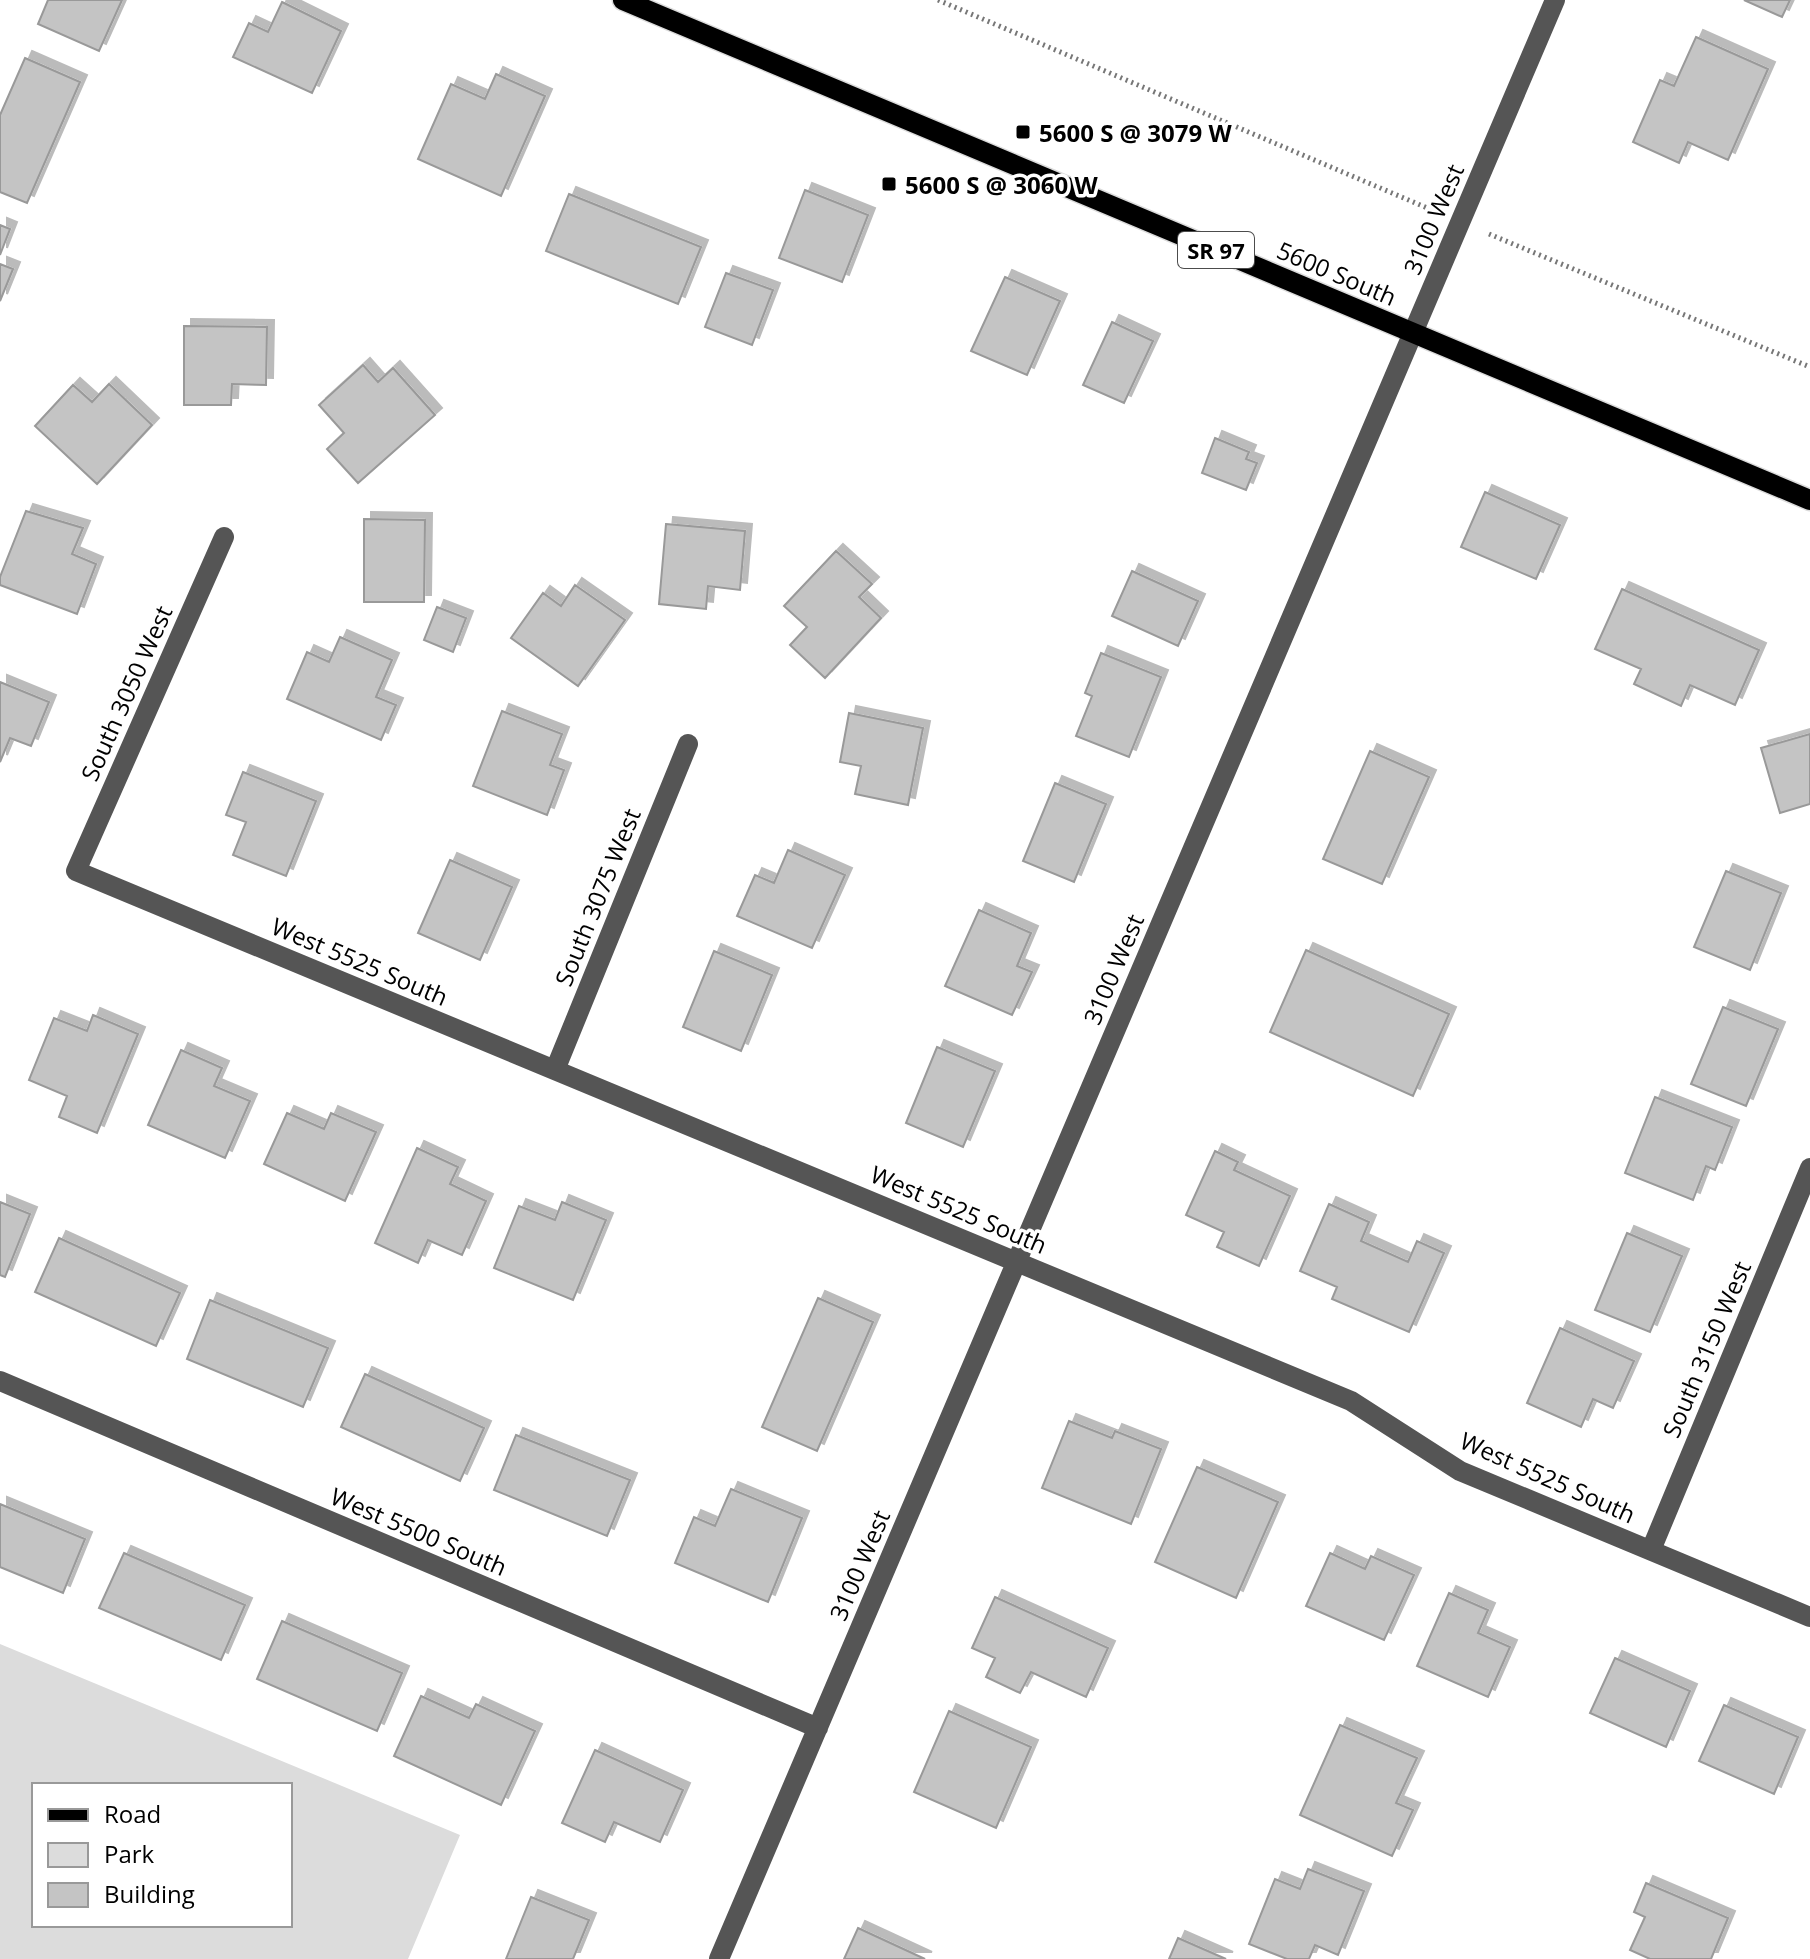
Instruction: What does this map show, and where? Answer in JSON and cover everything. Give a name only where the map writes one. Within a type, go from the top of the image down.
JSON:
[{"type":"main road","name":"5600 South","points":[[623,0],[1810,500]]},
{"type":"street","name":"3100 West","points":[[719,1959],[1555,0]]},
{"type":"street","name":"South 3050 West","points":[[76,871],[224,537]]},
{"type":"street","name":"South 3075 West","points":[[555,1070],[688,744]]},
{"type":"street","name":"West 5525 South","points":[[76,871],[1351,1401],[1460,1471],[1810,1617]]},
{"type":"street","name":"South 3150 West","points":[[1651,1550],[1810,1168]]},
{"type":"street","name":"West 5500 South","points":[[0,1381],[818,1728]]},
{"type":"path","points":[[938,0],[1810,367]]},
{"type":"green space","points":[[0,1644],[460,1835],[408,1959],[0,1959]]},
{"type":"building","points":[[48,0],[122,0],[99,51],[38,24]]},
{"type":"building","points":[[1744,0],[1790,0],[1782,17]]},
{"type":"building","points":[[282,2],[341,31],[312,93],[233,57],[249,23],[268,32]]},
{"type":"building","points":[[1696,37],[1768,69],[1728,160],[1688,142],[1679,163],[1633,142],[1660,80],[1674,86]]},
{"type":"building","points":[[25,58],[80,82],[27,203],[0,192],[0,115]]},
{"type":"building","points":[[496,74],[545,96],[501,196],[418,159],[451,84],[485,99]]},
{"type":"building","points":[[805,190],[868,215],[842,282],[779,258]]},
{"type":"building","points":[[569,194],[701,247],[678,304],[546,251]]},
{"type":"building","points":[[0,225],[10,229],[0,255]]},
{"type":"building","points":[[0,264],[13,269],[0,301]]},
{"type":"building","points":[[726,273],[773,290],[752,345],[705,327]]},
{"type":"building","points":[[1005,277],[1060,301],[1027,375],[971,351]]},
{"type":"building","points":[[1112,322],[1153,341],[1124,403],[1083,385]]},
{"type":"building","points":[[184,326],[267,327],[266,385],[232,384],[231,405],[184,405]]},
{"type":"building","points":[[363,365],[378,382],[393,368],[435,415],[358,483],[327,449],[344,433],[319,405]]},
{"type":"building","points":[[109,384],[152,425],[97,484],[35,426],[73,385],[92,402]]},
{"type":"building","points":[[1215,438],[1249,452],[1246,459],[1257,463],[1246,490],[1202,473]]},
{"type":"building","points":[[1485,492],[1560,525],[1536,579],[1461,547]]},
{"type":"building","points":[[26,511],[83,528],[72,554],[96,564],[77,614],[0,585],[0,577]]},
{"type":"building","points":[[364,519],[425,520],[424,602],[364,602]]},
{"type":"building","points":[[666,524],[745,531],[740,590],[708,586],[706,609],[659,604]]},
{"type":"building","points":[[836,551],[872,584],[859,597],[881,618],[825,678],[790,645],[807,627],[784,606]]},
{"type":"building","points":[[1132,571],[1198,601],[1178,646],[1112,616]]},
{"type":"building","points":[[575,585],[625,620],[578,686],[511,638],[543,593],[561,606]]},
{"type":"building","points":[[1622,589],[1759,650],[1735,705],[1690,685],[1681,706],[1634,684],[1641,669],[1595,649]]},
{"type":"building","points":[[437,607],[466,618],[453,652],[424,640]]},
{"type":"building","points":[[340,637],[392,660],[376,697],[396,705],[381,740],[287,699],[307,652],[329,662]]},
{"type":"building","points":[[1101,653],[1161,677],[1129,757],[1076,736],[1092,696],[1085,693]]},
{"type":"building","points":[[0,682],[49,702],[31,746],[10,738],[0,762]]},
{"type":"building","points":[[502,711],[562,734],[550,765],[564,770],[547,815],[473,786]]},
{"type":"building","points":[[849,713],[923,728],[908,805],[855,794],[861,766],[840,762]]},
{"type":"building","points":[[1810,734],[1810,804],[1780,813],[1761,748]]},
{"type":"building","points":[[1370,751],[1429,777],[1382,884],[1323,859]]},
{"type":"building","points":[[243,772],[316,801],[286,876],[233,855],[246,822],[226,815]]},
{"type":"building","points":[[1055,783],[1106,804],[1074,882],[1023,861]]},
{"type":"building","points":[[788,850],[845,875],[812,948],[737,916],[755,875],[774,883]]},
{"type":"building","points":[[450,860],[512,887],[480,960],[418,933]]},
{"type":"building","points":[[1726,871],[1781,893],[1750,970],[1694,947]]},
{"type":"building","points":[[979,910],[1031,933],[1017,966],[1032,972],[1012,1015],[945,986]]},
{"type":"building","points":[[1306,950],[1449,1014],[1413,1096],[1270,1032]]},
{"type":"building","points":[[714,951],[772,975],[741,1051],[683,1027]]},
{"type":"building","points":[[1723,1007],[1778,1029],[1746,1106],[1691,1084]]},
{"type":"building","points":[[93,1015],[138,1034],[97,1133],[59,1117],[67,1096],[29,1080],[54,1018],[87,1031]]},
{"type":"building","points":[[937,1047],[995,1071],[963,1147],[906,1123]]},
{"type":"building","points":[[181,1050],[222,1068],[214,1086],[250,1101],[225,1158],[148,1125]]},
{"type":"building","points":[[1655,1097],[1732,1127],[1715,1170],[1706,1166],[1693,1200],[1625,1173]]},
{"type":"building","points":[[287,1113],[324,1129],[331,1113],[376,1132],[345,1201],[264,1164]]},
{"type":"building","points":[[417,1148],[458,1167],[450,1184],[486,1201],[462,1255],[428,1240],[418,1263],[375,1243]]},
{"type":"building","points":[[1215,1151],[1238,1162],[1234,1170],[1290,1196],[1259,1266],[1217,1247],[1224,1232],[1186,1215]]},
{"type":"building","points":[[0,1202],[30,1214],[5,1277],[0,1275]]},
{"type":"building","points":[[562,1202],[606,1220],[573,1300],[494,1268],[519,1206],[555,1220]]},
{"type":"building","points":[[1329,1204],[1369,1222],[1361,1241],[1408,1262],[1417,1241],[1444,1253],[1409,1332],[1332,1299],[1337,1287],[1300,1271]]},
{"type":"building","points":[[1627,1233],[1682,1256],[1650,1332],[1595,1310]]},
{"type":"building","points":[[59,1238],[180,1293],[156,1346],[35,1292]]},
{"type":"building","points":[[818,1298],[873,1322],[817,1451],[762,1427]]},
{"type":"building","points":[[210,1300],[328,1348],[303,1407],[187,1359]]},
{"type":"building","points":[[1560,1328],[1634,1361],[1613,1408],[1593,1399],[1581,1427],[1527,1403]]},
{"type":"building","points":[[365,1374],[484,1428],[460,1481],[341,1427]]},
{"type":"building","points":[[1069,1421],[1112,1438],[1115,1431],[1161,1449],[1131,1524],[1042,1488]]},
{"type":"building","points":[[516,1435],[630,1480],[607,1536],[494,1490]]},
{"type":"building","points":[[1197,1467],[1278,1502],[1236,1598],[1155,1562]]},
{"type":"building","points":[[731,1489],[802,1518],[768,1602],[675,1563],[694,1517],[715,1526]]},
{"type":"building","points":[[0,1504],[85,1539],[63,1593],[0,1567]]},
{"type":"building","points":[[124,1553],[245,1605],[221,1660],[99,1608]]},
{"type":"building","points":[[1330,1553],[1365,1569],[1371,1556],[1414,1575],[1384,1640],[1306,1606]]},
{"type":"building","points":[[1449,1593],[1488,1610],[1478,1633],[1510,1647],[1488,1697],[1417,1666]]},
{"type":"building","points":[[995,1597],[1108,1648],[1086,1697],[1031,1672],[1020,1693],[986,1677],[995,1658],[972,1648]]},
{"type":"building","points":[[282,1621],[402,1673],[377,1731],[257,1679]]},
{"type":"building","points":[[1615,1658],[1690,1691],[1666,1747],[1590,1713]]},
{"type":"building","points":[[421,1696],[469,1718],[476,1704],[535,1731],[501,1805],[394,1756]]},
{"type":"building","points":[[1724,1705],[1798,1737],[1774,1794],[1699,1761]]},
{"type":"building","points":[[949,1711],[1031,1747],[996,1828],[914,1792]]},
{"type":"building","points":[[1340,1725],[1417,1758],[1396,1803],[1413,1810],[1392,1856],[1300,1815]]},
{"type":"building","points":[[595,1750],[683,1790],[660,1842],[614,1822],[605,1842],[562,1823]]},
{"type":"building","points":[[1308,1869],[1364,1891],[1338,1955],[1315,1945],[1309,1959],[1287,1959],[1249,1944],[1275,1879],[1300,1889]]},
{"type":"building","points":[[1646,1883],[1728,1918],[1711,1959],[1650,1959],[1630,1950],[1645,1917],[1634,1912]]},
{"type":"building","points":[[531,1897],[589,1920],[573,1959],[506,1959]]},
{"type":"building","points":[[858,1928],[925,1959],[844,1959]]},
{"type":"building","points":[[1178,1938],[1226,1959],[1169,1959]]},
{"type":"place","name":"5600 S @ 3079 W","points":[[1023,132]]},
{"type":"place","name":"5600 S @ 3060 W","points":[[889,184]]}]
